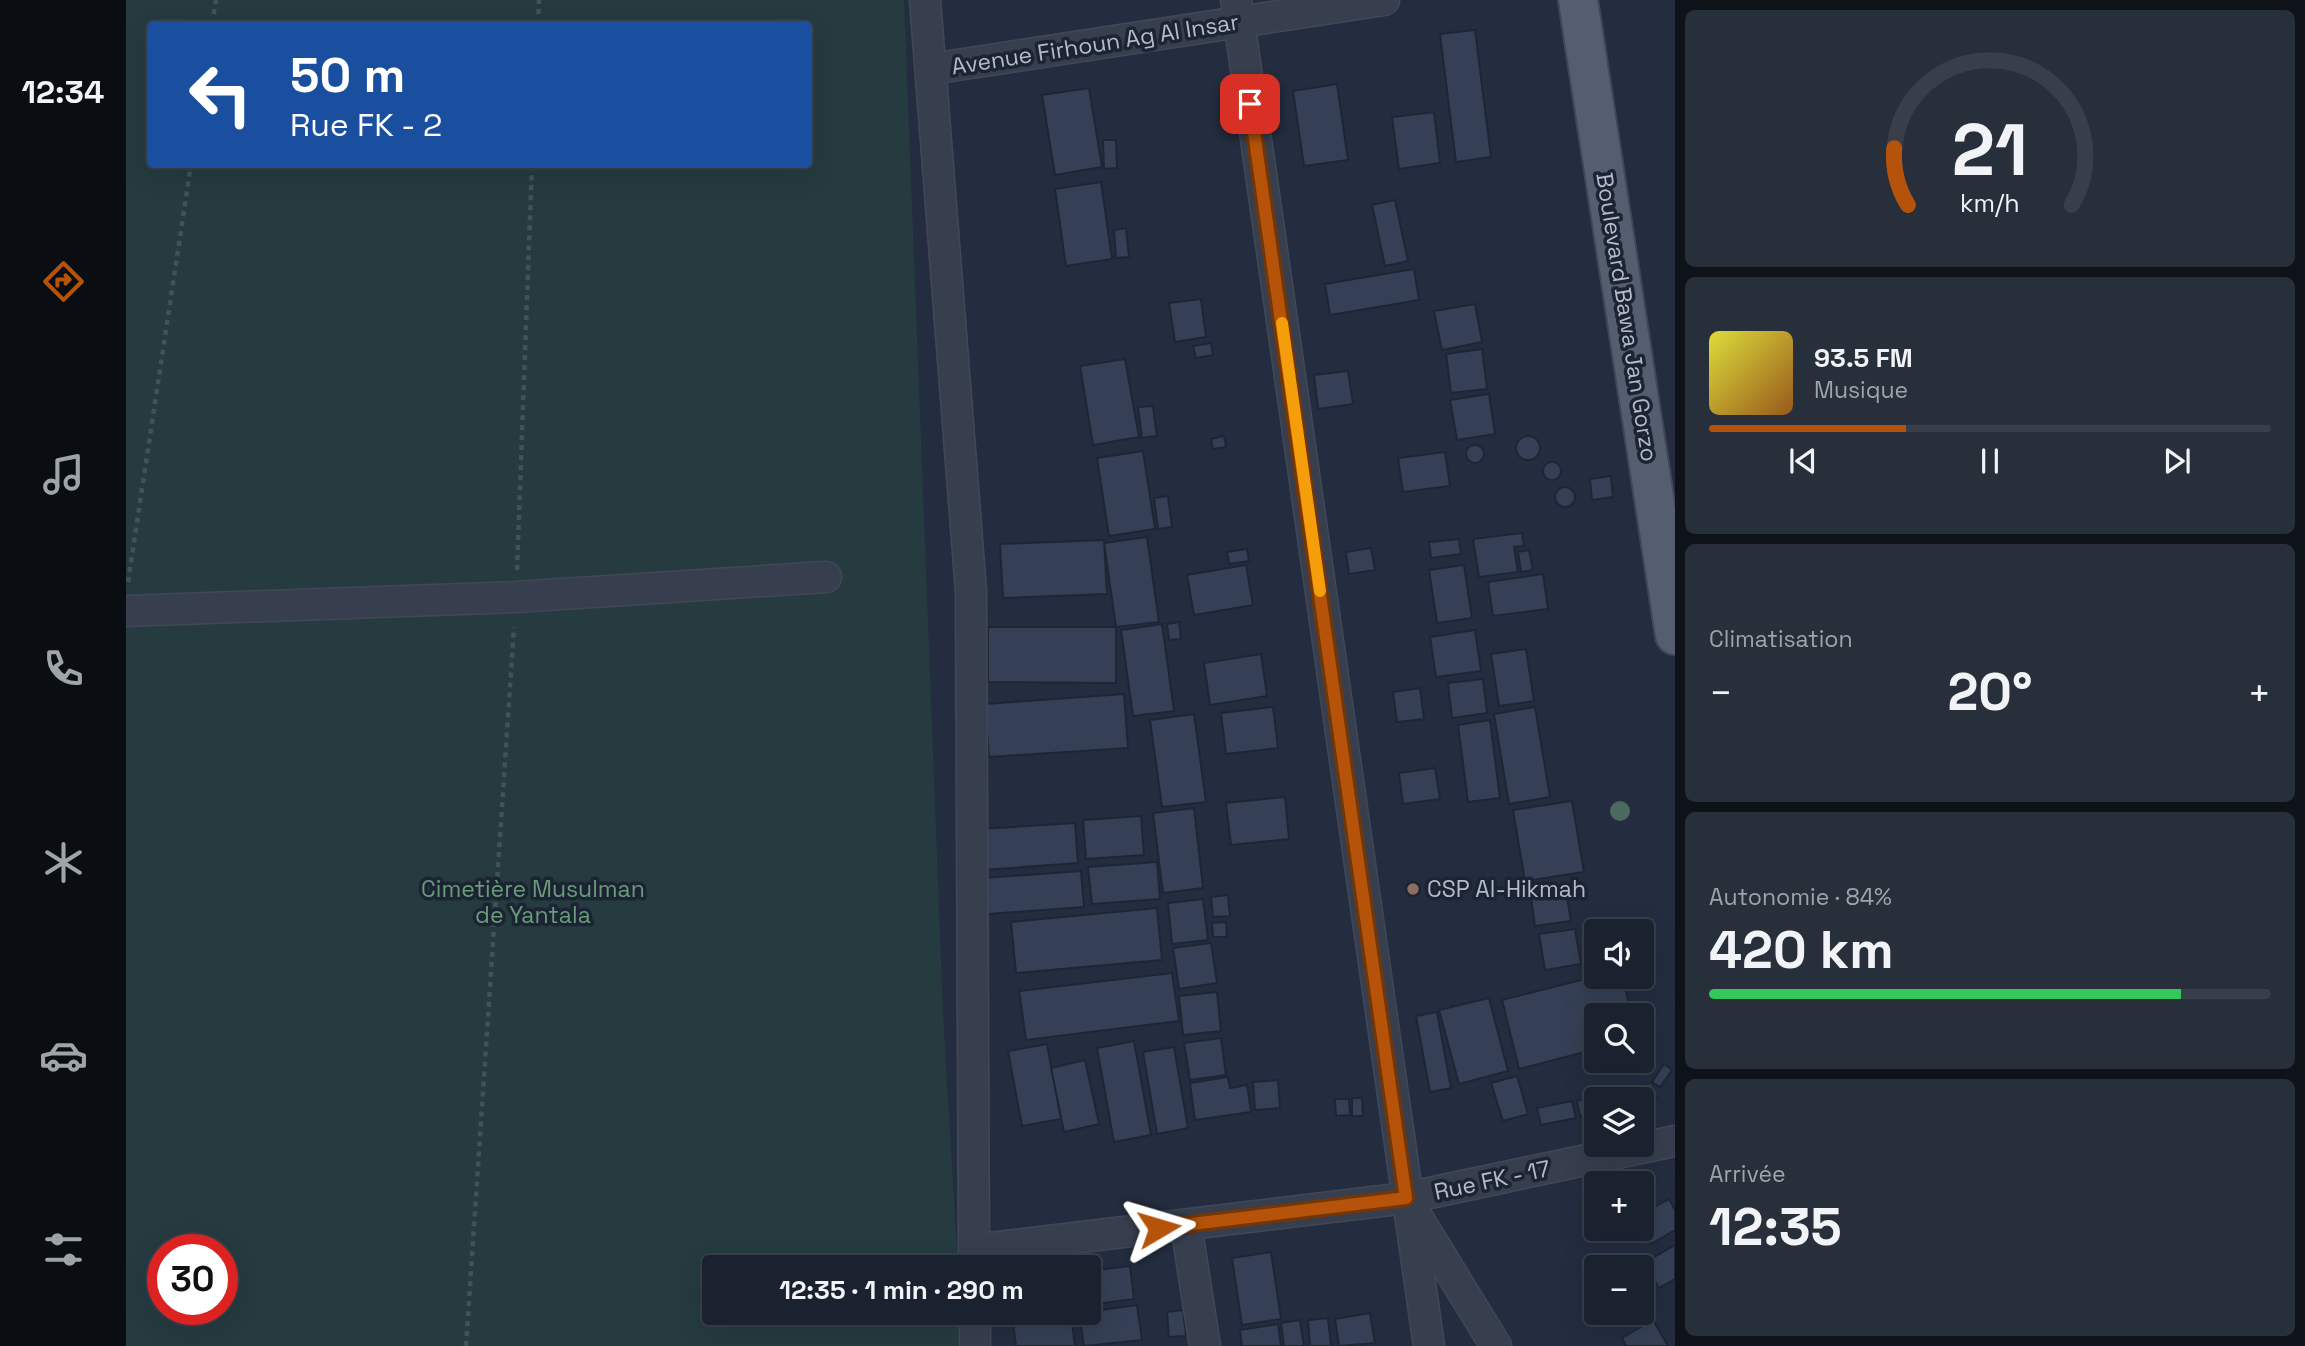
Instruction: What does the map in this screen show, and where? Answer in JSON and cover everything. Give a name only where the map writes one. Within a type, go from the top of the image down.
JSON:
[{"type":"main road","name":"Boulevard Bawa Jan Gorzo","points":[[1578,0],[1675,635]]},
{"type":"street","points":[[925,0],[971,590],[974,1255]]},
{"type":"street","name":"Avenue Firhoun Ag Al Insar","points":[[931,69],[1237,11],[1384,0]]},
{"type":"street","points":[[1237,11],[1429,1346]]},
{"type":"street","points":[[126,611],[516,597],[826,577]]},
{"type":"street","name":"Rue FK - 17","points":[[993,1255],[1186,1225],[1406,1198],[1675,1141]]},
{"type":"street","points":[[1406,1198],[1496,1346]]},
{"type":"street","points":[[1186,1225],[1205,1346]]},
{"type":"street","points":[[975,1325],[975,1346]]},
{"type":"path","points":[[212,21],[216,0]]},
{"type":"path","points":[[538,21],[539,0]]},
{"type":"path","points":[[126,593],[190,168]]},
{"type":"path","points":[[467,1346],[516,597],[533,168]]},
{"type":"green space","name":"Cimetière Musulman de Yantala","points":[[126,0],[904,0],[943,1013],[957,1255],[702,1255],[702,1325],[961,1325],[962,1346],[126,1346]]},
{"type":"building","points":[[1475,30],[1491,157],[1456,162],[1440,34]]},
{"type":"building","points":[[1337,84],[1348,160],[1304,166],[1293,91]]},
{"type":"building","points":[[1089,88],[1102,167],[1055,175],[1042,95]]},
{"type":"building","points":[[1434,112],[1440,163],[1399,169],[1392,117]]},
{"type":"building","points":[[1103,140],[1116,140],[1117,168],[1104,169]]},
{"type":"building","points":[[1101,182],[1112,259],[1066,266],[1055,189]]},
{"type":"building","points":[[1395,200],[1408,261],[1385,266],[1372,205]]},
{"type":"building","points":[[1126,228],[1129,257],[1116,258],[1114,230]]},
{"type":"building","points":[[1414,269],[1419,300],[1330,315],[1325,284]]},
{"type":"building","points":[[1201,299],[1206,337],[1175,342],[1169,303]]},
{"type":"building","points":[[1475,304],[1482,342],[1442,350],[1434,311]]},
{"type":"building","points":[[1211,343],[1213,355],[1196,358],[1193,346]]},
{"type":"building","points":[[1482,349],[1487,389],[1451,393],[1446,354]]},
{"type":"building","points":[[1125,359],[1139,437],[1093,445],[1080,366]]},
{"type":"building","points":[[1348,371],[1353,404],[1318,409],[1314,375]]},
{"type":"building","points":[[1489,394],[1495,434],[1457,440],[1450,400]]},
{"type":"building","points":[[1153,406],[1157,436],[1142,438],[1138,407]]},
{"type":"building","points":[[1224,436],[1226,447],[1213,449],[1211,439]]},
{"type":"building","points":[[1528,436],[1537,439],[1540,448],[1537,457],[1528,460],[1519,457],[1516,448],[1519,439]]},
{"type":"building","points":[[1471,445],[1479,445],[1484,454],[1482,461],[1471,463],[1466,458],[1466,450]]},
{"type":"building","points":[[1143,451],[1155,529],[1109,536],[1097,458]]},
{"type":"building","points":[[1445,452],[1450,486],[1403,492],[1398,458]]},
{"type":"building","points":[[1552,462],[1558,465],[1561,471],[1558,477],[1552,480],[1546,477],[1543,471],[1546,465]]},
{"type":"building","points":[[1611,476],[1613,497],[1592,500],[1590,479]]},
{"type":"building","points":[[1565,487],[1572,490],[1575,497],[1572,504],[1565,507],[1558,504],[1555,497],[1558,490]]},
{"type":"building","points":[[1168,496],[1172,527],[1158,529],[1154,498]]},
{"type":"building","points":[[1522,533],[1524,546],[1514,547],[1518,572],[1479,577],[1473,539]]},
{"type":"building","points":[[1147,537],[1159,622],[1116,627],[1104,543]]},
{"type":"building","points":[[1459,539],[1461,554],[1431,558],[1429,542]]},
{"type":"building","points":[[1104,540],[1107,594],[1003,598],[1000,544]]},
{"type":"building","points":[[1371,548],[1375,570],[1349,574],[1346,552]]},
{"type":"building","points":[[1247,549],[1249,561],[1229,564],[1227,552]]},
{"type":"building","points":[[1529,550],[1533,570],[1521,572],[1518,552]]},
{"type":"building","points":[[1246,565],[1253,605],[1194,615],[1187,575]]},
{"type":"building","points":[[1464,565],[1472,618],[1437,623],[1429,570]]},
{"type":"building","points":[[1543,574],[1548,609],[1493,616],[1488,582]]},
{"type":"building","points":[[1179,622],[1181,639],[1169,640],[1167,624]]},
{"type":"building","points":[[1162,624],[1174,711],[1133,716],[1121,630]]},
{"type":"building","points":[[988,627],[1116,627],[1116,683],[988,682]]},
{"type":"building","points":[[1475,630],[1481,671],[1436,677],[1430,637]]},
{"type":"building","points":[[1526,649],[1534,701],[1499,706],[1491,654]]},
{"type":"building","points":[[1261,654],[1267,696],[1210,705],[1204,663]]},
{"type":"building","points":[[1483,679],[1487,713],[1452,718],[1448,683]]},
{"type":"building","points":[[1420,688],[1424,719],[1397,722],[1393,692]]},
{"type":"building","points":[[1124,694],[1128,748],[989,757],[985,704]]},
{"type":"building","points":[[1273,707],[1278,748],[1226,754],[1221,713]]},
{"type":"building","points":[[1535,707],[1550,797],[1509,804],[1494,714]]},
{"type":"building","points":[[1194,714],[1206,802],[1162,807],[1150,720]]},
{"type":"building","points":[[1490,720],[1500,798],[1468,802],[1458,725]]},
{"type":"building","points":[[1435,768],[1440,799],[1403,804],[1399,773]]},
{"type":"building","points":[[1285,797],[1289,839],[1231,845],[1226,803]]},
{"type":"building","points":[[1572,801],[1584,872],[1525,881],[1513,810]]},
{"type":"building","points":[[1194,808],[1203,888],[1163,893],[1153,813]]},
{"type":"building","points":[[1141,816],[1144,855],[1086,859],[1083,820]]},
{"type":"building","points":[[1075,823],[1078,863],[983,870],[981,829]]},
{"type":"building","points":[[1157,862],[1160,899],[1092,904],[1088,867]]},
{"type":"building","points":[[1081,871],[1084,907],[988,914],[985,878]]},
{"type":"building","points":[[1565,885],[1571,921],[1535,926],[1530,890]]},
{"type":"building","points":[[1228,895],[1230,916],[1213,917],[1211,897]]},
{"type":"building","points":[[1203,899],[1208,940],[1172,944],[1168,903]]},
{"type":"building","points":[[1157,908],[1162,960],[1016,973],[1011,922]]},
{"type":"building","points":[[1226,922],[1227,937],[1213,937],[1212,923]]},
{"type":"building","points":[[1575,929],[1581,964],[1545,970],[1539,934]]},
{"type":"building","points":[[1211,943],[1217,983],[1179,989],[1173,948]]},
{"type":"building","points":[[1172,973],[1179,1021],[1026,1040],[1019,991]]},
{"type":"building","points":[[1584,979],[1584,989],[1625,989],[1629,1003],[1584,1003],[1584,1052],[1519,1069],[1502,1000]]},
{"type":"building","points":[[1217,992],[1221,1031],[1183,1035],[1179,996]]},
{"type":"building","points":[[1489,998],[1508,1071],[1459,1084],[1439,1010]]},
{"type":"building","points":[[1437,1012],[1451,1088],[1430,1092],[1416,1016]]},
{"type":"building","points":[[1221,1038],[1226,1075],[1190,1080],[1184,1043]]},
{"type":"building","points":[[1134,1041],[1151,1135],[1114,1142],[1097,1048]]},
{"type":"building","points":[[1047,1044],[1061,1119],[1022,1126],[1008,1051]]},
{"type":"building","points":[[1174,1047],[1188,1128],[1157,1134],[1143,1052]]},
{"type":"building","points":[[1085,1060],[1099,1124],[1064,1132],[1051,1068]]},
{"type":"building","points":[[1664,1064],[1672,1070],[1660,1087],[1652,1082]]},
{"type":"building","points":[[1517,1076],[1528,1114],[1503,1121],[1491,1083]]},
{"type":"building","points":[[1228,1077],[1230,1088],[1247,1085],[1251,1112],[1195,1120],[1190,1083]]},
{"type":"building","points":[[1278,1080],[1280,1108],[1255,1110],[1253,1082]]},
{"type":"building","points":[[1652,1083],[1653,1087],[1633,1087]]},
{"type":"building","points":[[1352,1098],[1362,1098],[1363,1116],[1352,1116]]},
{"type":"building","points":[[1335,1099],[1349,1099],[1350,1115],[1336,1116]]},
{"type":"building","points":[[1584,1099],[1584,1115],[1580,1116],[1577,1101]]},
{"type":"building","points":[[1572,1101],[1576,1118],[1541,1125],[1537,1108]]},
{"type":"building","points":[[1669,1199],[1675,1210],[1675,1230],[1651,1244],[1649,1241],[1654,1241],[1654,1207]]},
{"type":"building","points":[[1675,1245],[1675,1279],[1659,1288],[1654,1280],[1654,1257]]},
{"type":"building","points":[[1271,1252],[1281,1319],[1242,1325],[1232,1258]]},
{"type":"building","points":[[1130,1266],[1134,1299],[1101,1303],[1101,1269]]},
{"type":"building","points":[[1137,1305],[1142,1340],[1084,1346],[1081,1325],[1101,1325],[1101,1310]]},
{"type":"building","points":[[1183,1310],[1186,1336],[1169,1337],[1167,1312]]},
{"type":"building","points":[[1370,1313],[1375,1343],[1339,1346],[1335,1319]]},
{"type":"building","points":[[1328,1318],[1331,1346],[1310,1346],[1308,1320]]},
{"type":"building","points":[[1300,1320],[1304,1346],[1284,1346],[1281,1323]]},
{"type":"building","points":[[1654,1322],[1668,1346],[1626,1346],[1622,1338],[1644,1325],[1654,1325]]},
{"type":"building","points":[[1278,1324],[1281,1346],[1242,1346],[1240,1330]]},
{"type":"building","points":[[1013,1325],[1072,1325],[1075,1346],[1016,1346]]},
{"type":"slow traffic","points":[[1282,323],[1320,591]]},
{"type":"place","name":"CSP Al-Hikmah","points":[[1413,889]]},
{"type":"route","points":[[1159,1228],[1406,1198],[1250,104]]}]
